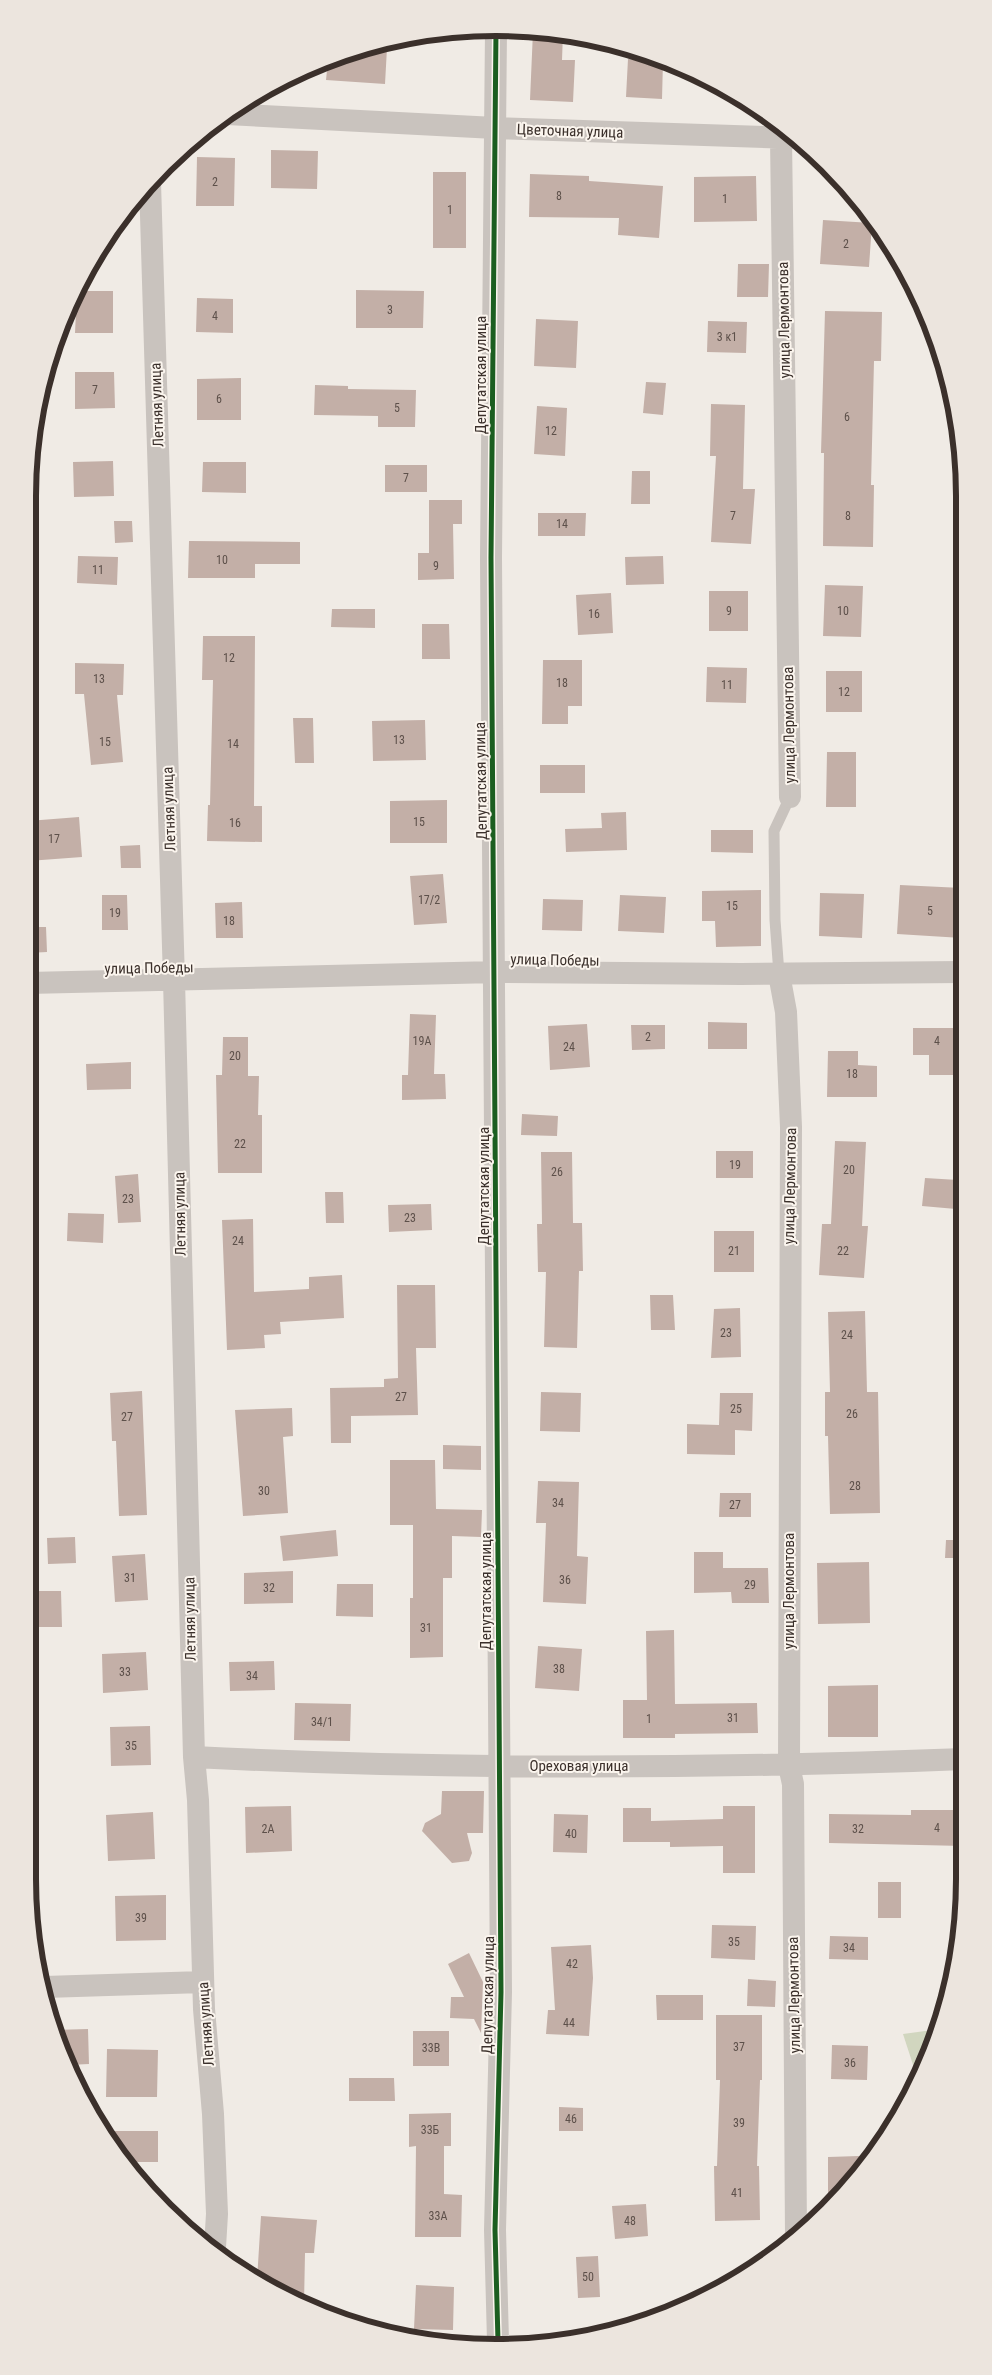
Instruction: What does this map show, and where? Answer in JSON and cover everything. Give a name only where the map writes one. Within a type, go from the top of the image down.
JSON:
[{"type":"street","name":"Депутатская улица","points":[[496,36],[492,558],[502,1992],[495,2230],[498,2339]]},
{"type":"street","name":"Цветочная улица","points":[[240,115],[495,128],[784,138]]},
{"type":"street","name":"улица Лермонтова","points":[[787,140],[790,797]]},
{"type":"street","name":"Летняя улица","points":[[150,193],[174,980],[194,1758],[198,1800],[203,1982],[213,2114],[217,2214],[215,2243]]},
{"type":"street","name":"улица Победы","points":[[36,983],[496,972],[779,974],[956,972]]},
{"type":"street","name":"улица Лермонтова","points":[[779,974],[786,1012],[791,1127],[789,1766],[793,1784],[796,2228]]},
{"type":"street","name":"Ореховая улица","points":[[194,1758],[303,1763],[789,1766],[956,1759]]},
{"type":"street","points":[[49,1987],[203,1982]]},
{"type":"lane","name":"улица Лермонтова","points":[[779,974],[775,920],[774,831],[790,797]]},
{"type":"green space","points":[[930,2030],[914,2069],[903,2034]]},
{"type":"building","points":[[533,38],[563,41],[562,60],[575,60],[573,102],[530,100]]},
{"type":"building","points":[[387,50],[385,84],[326,80],[327,68]]},
{"type":"building","points":[[628,59],[640,60],[663,68],[662,99],[626,97]]},
{"type":"building","points":[[271,150],[318,151],[317,189],[271,188]]},
{"type":"building","points":[[197,157],[235,158],[234,206],[196,206]]},
{"type":"building","points":[[433,172],[466,172],[466,248],[433,248]]},
{"type":"building","points":[[530,174],[589,176],[589,181],[663,186],[659,238],[618,235],[619,218],[529,217]]},
{"type":"building","points":[[756,176],[757,221],[694,222],[694,177]]},
{"type":"building","points":[[823,220],[865,223],[871,231],[869,267],[820,264]]},
{"type":"building","points":[[738,264],[769,264],[768,297],[737,297]]},
{"type":"building","points":[[356,290],[424,291],[423,328],[356,328]]},
{"type":"building","points":[[85,291],[113,291],[113,333],[75,333],[76,309]]},
{"type":"building","points":[[197,298],[233,299],[233,333],[196,332]]},
{"type":"building","points":[[825,311],[882,312],[881,361],[874,361],[871,485],[874,485],[873,547],[823,546],[824,453],[821,453]]},
{"type":"building","points":[[536,319],[578,321],[576,368],[534,366]]},
{"type":"building","points":[[708,321],[747,322],[746,353],[707,352]]},
{"type":"building","points":[[75,372],[114,372],[115,408],[75,409]]},
{"type":"building","points":[[241,378],[241,420],[197,420],[197,379]]},
{"type":"building","points":[[646,382],[666,383],[663,415],[643,413]]},
{"type":"building","points":[[315,385],[348,386],[348,389],[416,390],[415,427],[378,427],[378,416],[314,415]]},
{"type":"building","points":[[711,404],[745,405],[743,489],[755,489],[751,544],[711,542],[716,456],[710,456]]},
{"type":"building","points":[[537,406],[567,408],[565,456],[534,454]]},
{"type":"building","points":[[113,461],[114,496],[74,497],[73,462]]},
{"type":"building","points":[[203,462],[246,462],[246,493],[202,492]]},
{"type":"building","points":[[385,465],[427,465],[427,492],[385,492]]},
{"type":"building","points":[[632,471],[650,471],[650,504],[631,504]]},
{"type":"building","points":[[429,500],[462,500],[462,524],[453,524],[454,579],[418,580],[418,553],[429,553]]},
{"type":"building","points":[[538,513],[586,513],[585,536],[538,536]]},
{"type":"building","points":[[114,521],[132,521],[133,542],[115,543]]},
{"type":"building","points":[[189,541],[300,542],[300,564],[255,564],[255,578],[188,578]]},
{"type":"building","points":[[78,556],[118,557],[117,585],[77,583]]},
{"type":"building","points":[[663,556],[664,584],[626,585],[625,557]]},
{"type":"building","points":[[825,585],[863,586],[861,637],[823,636]]},
{"type":"building","points":[[709,591],[748,591],[748,631],[709,631]]},
{"type":"building","points":[[611,593],[613,633],[578,635],[576,595]]},
{"type":"building","points":[[332,609],[375,609],[375,628],[331,627]]},
{"type":"building","points":[[422,624],[449,624],[450,659],[422,659]]},
{"type":"building","points":[[203,636],[255,636],[254,806],[262,806],[262,842],[207,841],[208,805],[210,805],[213,680],[202,680]]},
{"type":"building","points":[[543,660],[582,660],[582,706],[568,706],[568,724],[542,724]]},
{"type":"building","points":[[75,663],[124,664],[123,695],[117,695],[123,762],[91,765],[84,694],[75,694]]},
{"type":"building","points":[[707,667],[747,668],[746,703],[706,702]]},
{"type":"building","points":[[826,671],[862,671],[862,712],[826,712]]},
{"type":"building","points":[[293,718],[313,718],[314,763],[295,763]]},
{"type":"building","points":[[425,720],[426,760],[373,761],[372,721]]},
{"type":"building","points":[[827,752],[856,752],[856,807],[826,807]]},
{"type":"building","points":[[540,765],[585,765],[585,793],[540,793]]},
{"type":"building","points":[[447,800],[447,843],[390,843],[390,801]]},
{"type":"building","points":[[626,812],[627,850],[566,852],[565,829],[602,828],[601,813]]},
{"type":"building","points":[[79,817],[82,857],[36,860],[36,820]]},
{"type":"building","points":[[711,830],[753,830],[753,853],[711,852]]},
{"type":"building","points":[[140,845],[141,868],[121,868],[120,846]]},
{"type":"building","points":[[443,874],[447,923],[414,925],[410,876]]},
{"type":"building","points":[[900,885],[956,888],[956,938],[897,934]]},
{"type":"building","points":[[761,890],[761,946],[716,947],[715,921],[702,921],[702,891]]},
{"type":"building","points":[[820,893],[864,894],[862,938],[819,936]]},
{"type":"building","points":[[102,895],[127,895],[128,930],[102,930]]},
{"type":"building","points":[[620,895],[666,897],[664,933],[618,931]]},
{"type":"building","points":[[543,899],[583,900],[582,931],[542,930]]},
{"type":"building","points":[[242,902],[243,938],[216,938],[215,903]]},
{"type":"building","points":[[36,927],[46,927],[47,952],[36,953]]},
{"type":"building","points":[[410,1014],[436,1015],[434,1074],[445,1074],[446,1099],[402,1100],[402,1075],[408,1075]]},
{"type":"building","points":[[708,1022],[747,1023],[747,1049],[708,1049]]},
{"type":"building","points":[[587,1024],[590,1067],[550,1070],[548,1026]]},
{"type":"building","points":[[631,1025],[665,1025],[665,1049],[632,1050]]},
{"type":"building","points":[[913,1028],[956,1028],[956,1075],[929,1075],[929,1055],[913,1055]]},
{"type":"building","points":[[223,1037],[248,1037],[248,1076],[259,1076],[258,1115],[262,1115],[262,1173],[218,1173],[216,1075],[222,1075]]},
{"type":"building","points":[[828,1051],[858,1051],[858,1065],[877,1066],[877,1097],[827,1097]]},
{"type":"building","points":[[131,1062],[131,1089],[87,1090],[86,1064]]},
{"type":"building","points":[[522,1114],[558,1116],[557,1136],[521,1135]]},
{"type":"building","points":[[835,1141],[866,1142],[862,1226],[868,1226],[864,1278],[819,1275],[822,1224],[831,1224]]},
{"type":"building","points":[[716,1151],[753,1151],[753,1178],[716,1178]]},
{"type":"building","points":[[541,1152],[572,1152],[573,1223],[582,1223],[583,1271],[579,1271],[577,1348],[544,1347],[546,1272],[538,1272],[537,1224],[542,1224]]},
{"type":"building","points":[[138,1174],[141,1222],[118,1223],[115,1176]]},
{"type":"building","points":[[925,1178],[956,1180],[956,1209],[922,1206]]},
{"type":"building","points":[[325,1192],[343,1192],[344,1223],[326,1223]]},
{"type":"building","points":[[431,1204],[432,1230],[389,1232],[388,1205]]},
{"type":"building","points":[[68,1213],[104,1214],[103,1243],[67,1241]]},
{"type":"building","points":[[253,1219],[254,1292],[309,1289],[309,1277],[342,1275],[344,1318],[280,1322],[281,1334],[264,1335],[265,1348],[227,1350],[222,1220]]},
{"type":"building","points":[[714,1231],[754,1231],[754,1272],[714,1272]]},
{"type":"building","points":[[397,1285],[435,1285],[436,1348],[416,1348],[418,1415],[351,1416],[351,1443],[331,1443],[330,1388],[384,1387],[384,1379],[398,1378]]},
{"type":"building","points":[[650,1295],[673,1295],[675,1330],[651,1330]]},
{"type":"building","points":[[740,1308],[741,1357],[711,1358],[714,1309]]},
{"type":"building","points":[[865,1311],[867,1392],[878,1392],[880,1513],[830,1514],[828,1436],[825,1436],[825,1392],[830,1392],[828,1312]]},
{"type":"building","points":[[142,1391],[147,1515],[119,1516],[116,1441],[112,1441],[110,1393]]},
{"type":"building","points":[[541,1392],[581,1393],[580,1432],[540,1431]]},
{"type":"building","points":[[720,1393],[753,1393],[752,1431],[735,1430],[735,1455],[687,1454],[687,1424],[719,1425]]},
{"type":"building","points":[[292,1408],[293,1436],[283,1437],[288,1513],[243,1516],[235,1410]]},
{"type":"building","points":[[443,1445],[481,1446],[481,1470],[443,1469]]},
{"type":"building","points":[[390,1460],[435,1460],[436,1509],[482,1510],[481,1537],[452,1536],[452,1578],[443,1578],[443,1657],[410,1658],[410,1598],[413,1598],[413,1525],[390,1525]]},
{"type":"building","points":[[538,1481],[579,1482],[577,1556],[588,1557],[586,1604],[543,1602],[546,1523],[536,1523]]},
{"type":"building","points":[[720,1493],[751,1493],[751,1517],[719,1517]]},
{"type":"building","points":[[336,1530],[338,1556],[283,1561],[280,1536]]},
{"type":"building","points":[[75,1537],[76,1563],[48,1564],[47,1538]]},
{"type":"building","points":[[946,1540],[956,1540],[956,1558],[945,1558]]},
{"type":"building","points":[[694,1552],[723,1552],[723,1568],[768,1568],[769,1603],[732,1603],[731,1592],[694,1593]]},
{"type":"building","points":[[145,1554],[148,1600],[115,1602],[112,1556]]},
{"type":"building","points":[[869,1562],[870,1623],[818,1624],[817,1563]]},
{"type":"building","points":[[293,1571],[293,1603],[244,1604],[244,1573]]},
{"type":"building","points":[[337,1584],[373,1584],[373,1617],[336,1616]]},
{"type":"building","points":[[36,1591],[61,1591],[62,1627],[36,1627]]},
{"type":"building","points":[[674,1630],[675,1704],[757,1703],[758,1733],[675,1734],[675,1738],[623,1738],[623,1700],[647,1700],[646,1631]]},
{"type":"building","points":[[538,1646],[582,1649],[579,1691],[535,1688]]},
{"type":"building","points":[[146,1652],[148,1690],[103,1693],[102,1654]]},
{"type":"building","points":[[274,1661],[275,1690],[230,1691],[229,1662]]},
{"type":"building","points":[[878,1685],[878,1737],[828,1737],[828,1686]]},
{"type":"building","points":[[295,1703],[351,1704],[350,1741],[294,1740]]},
{"type":"building","points":[[150,1726],[151,1765],[111,1766],[110,1727]]},
{"type":"building","points":[[442,1791],[484,1791],[483,1833],[467,1833],[472,1853],[469,1861],[452,1863],[422,1831],[425,1823],[441,1814]]},
{"type":"building","points":[[291,1806],[292,1851],[246,1853],[245,1807]]},
{"type":"building","points":[[723,1806],[755,1806],[755,1873],[723,1873],[723,1846],[670,1847],[670,1842],[623,1842],[623,1808],[651,1808],[651,1821],[723,1819]]},
{"type":"building","points":[[911,1810],[956,1810],[956,1846],[829,1843],[829,1814],[911,1815]]},
{"type":"building","points":[[153,1812],[155,1859],[108,1861],[106,1815]]},
{"type":"building","points":[[554,1814],[588,1815],[587,1853],[553,1852]]},
{"type":"building","points":[[878,1882],[901,1882],[901,1918],[878,1918]]},
{"type":"building","points":[[166,1895],[166,1940],[116,1941],[115,1896]]},
{"type":"building","points":[[712,1925],[756,1926],[755,1960],[711,1958]]},
{"type":"building","points":[[830,1936],[868,1937],[868,1960],[829,1959]]},
{"type":"building","points":[[591,1945],[593,1978],[589,2036],[546,2034],[548,2010],[555,2010],[551,1947]]},
{"type":"building","points":[[469,1953],[483,1982],[481,2033],[474,2019],[450,2018],[451,1997],[464,1997],[448,1964]]},
{"type":"building","points":[[748,1979],[776,1981],[775,2007],[747,2006]]},
{"type":"building","points":[[656,1995],[703,1995],[703,2020],[657,2020]]},
{"type":"building","points":[[716,2015],[762,2015],[762,2080],[760,2080],[757,2166],[759,2166],[760,2220],[715,2221],[714,2166],[717,2166],[720,2080],[716,2080]]},
{"type":"building","points":[[88,2029],[89,2064],[76,2065],[62,2030]]},
{"type":"building","points":[[413,2031],[449,2031],[449,2066],[413,2066]]},
{"type":"building","points":[[832,2045],[868,2046],[867,2080],[831,2079]]},
{"type":"building","points":[[107,2049],[158,2050],[157,2097],[106,2097]]},
{"type":"building","points":[[349,2078],[394,2078],[395,2101],[349,2101]]},
{"type":"building","points":[[559,2107],[583,2108],[583,2131],[559,2131]]},
{"type":"building","points":[[451,2113],[451,2146],[444,2146],[444,2194],[462,2195],[461,2237],[415,2237],[416,2146],[409,2147],[409,2114]]},
{"type":"building","points":[[112,2131],[158,2131],[158,2162],[133,2162]]},
{"type":"building","points":[[859,2156],[859,2161],[828,2197],[828,2157]]},
{"type":"building","points":[[646,2204],[648,2236],[615,2239],[612,2206]]},
{"type":"building","points":[[261,2216],[317,2220],[314,2253],[305,2253],[304,2296],[258,2272]]},
{"type":"building","points":[[598,2256],[600,2297],[578,2298],[576,2257]]},
{"type":"building","points":[[416,2285],[454,2287],[453,2330],[414,2329]]},
{"type":"cycle path","points":[[496,36],[491,558],[501,1992],[495,2230],[498,2339]]}]
